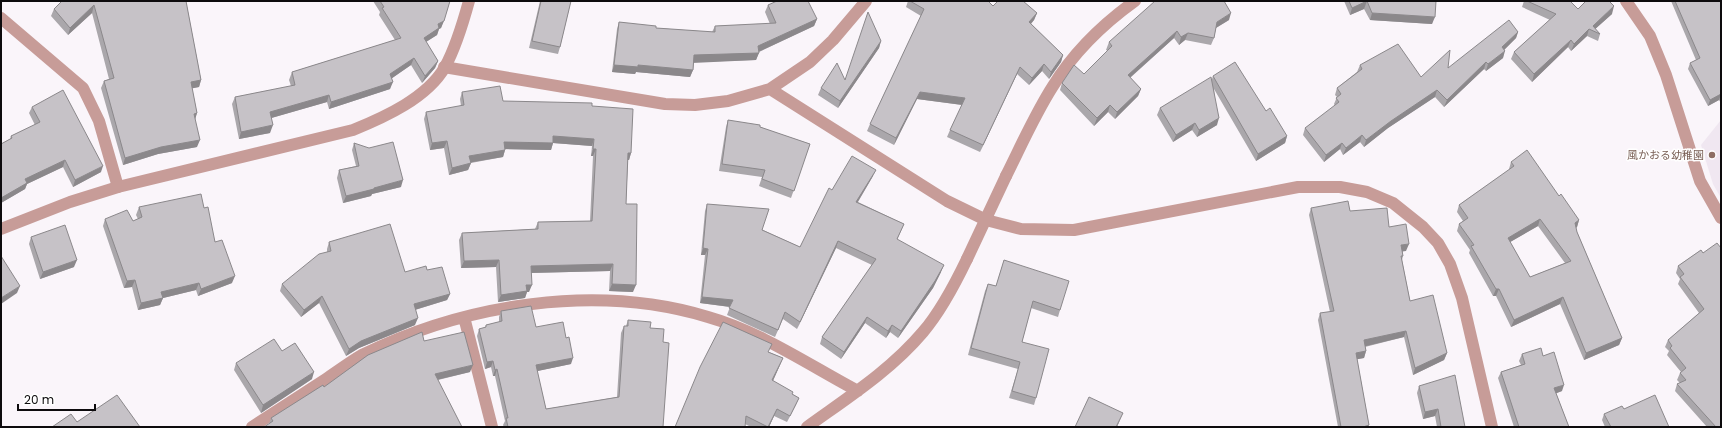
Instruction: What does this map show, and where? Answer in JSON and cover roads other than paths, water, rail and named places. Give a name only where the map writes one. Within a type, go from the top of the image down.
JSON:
[{"type":"street","points":[[1,229],[70,202],[118,187],[353,130],[383,118],[398,109],[432,83],[444,67],[461,27],[469,1]]},
{"type":"street","points":[[444,67],[665,104],[695,104],[728,100],[770,89],[810,62],[833,40],[866,1]]},
{"type":"street","points":[[807,427],[858,391],[888,367],[924,332],[953,288],[1006,176],[1052,87],[1068,64],[1089,40],[1121,11],[1135,1]]},
{"type":"street","points":[[1626,1],[1650,36],[1666,75],[1700,181],[1721,218]]},
{"type":"street","points":[[1,18],[83,88],[99,121],[118,187]]},
{"type":"street","points":[[770,89],[947,201],[986,220],[1020,229],[1047,231],[1074,230],[1298,187],[1340,187],[1367,192],[1392,203],[1423,227],[1438,243],[1450,264],[1462,298],[1492,427]]},
{"type":"street","points":[[252,427],[360,356],[401,337],[464,317],[536,304],[572,300],[631,303],[666,307],[708,317],[750,333],[858,391]]},
{"type":"street","points":[[464,317],[492,427]]},
{"type":"place","name":"風かおる幼稚園","points":[[1712,155]]}]
